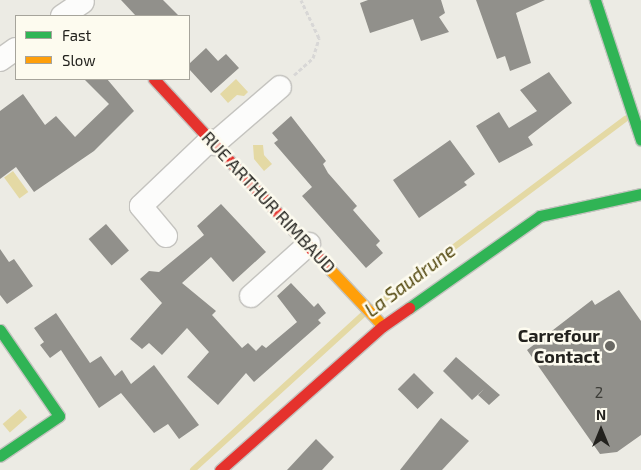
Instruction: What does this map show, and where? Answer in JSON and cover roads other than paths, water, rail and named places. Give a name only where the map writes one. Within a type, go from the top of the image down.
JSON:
[{"type":"street","points":[[595,0],[628,91],[640,136]]},
{"type":"street","points":[[64,15],[87,6]]},
{"type":"street","points":[[0,60],[15,50]]},
{"type":"street","name":"RUE ARTHUR RIMBAUD","points":[[155,80],[353,290],[383,326]]},
{"type":"street","points":[[166,236],[141,206],[212,142],[280,87]]},
{"type":"street","points":[[220,470],[383,326],[540,216],[641,194]]},
{"type":"street","points":[[251,296],[309,244]]},
{"type":"street","points":[[0,330],[59,416],[0,456]]},
{"type":"waterway","name":"La Saudrune","points":[[374,307],[625,119]]},
{"type":"waterway","name":"La Saudrune","points":[[193,470],[363,315]]},
{"type":"place","name":"Carrefour Contact","points":[[610,346]]}]
